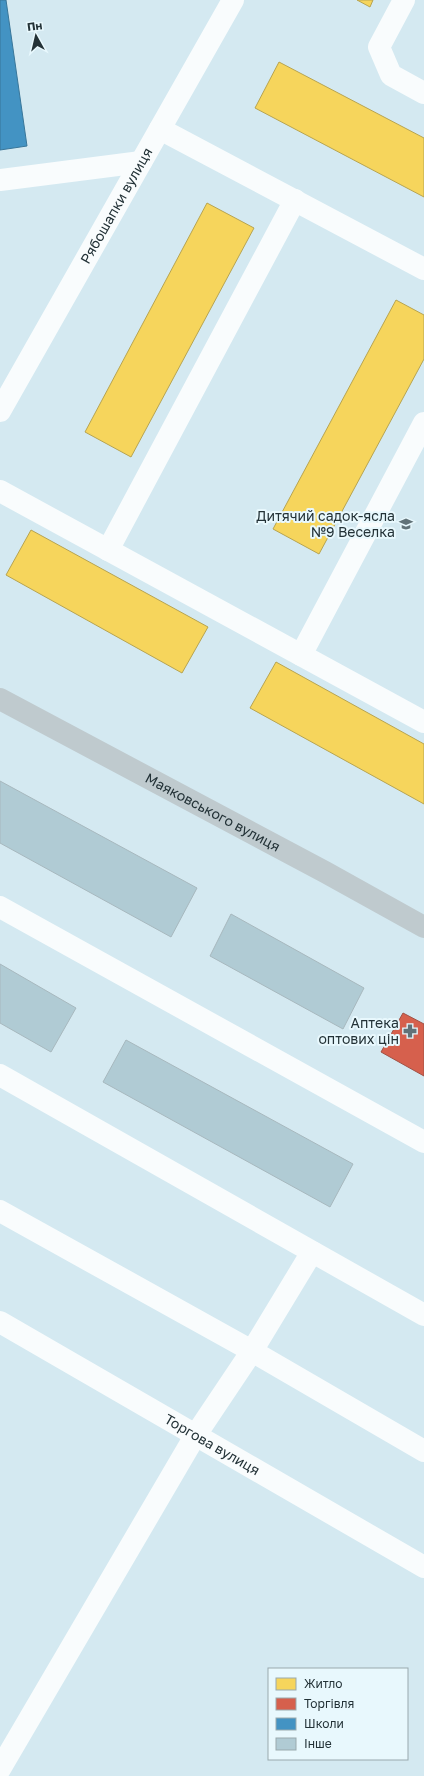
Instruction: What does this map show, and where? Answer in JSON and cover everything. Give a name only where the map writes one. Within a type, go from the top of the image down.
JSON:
[{"type":"main road","name":"Маяковського вулиця","points":[[0,699],[325,872],[424,927]]},
{"type":"street","name":"Рябошапки вулиця","points":[[2,401],[142,162],[234,0]]},
{"type":"street","points":[[404,0],[379,47],[391,75],[424,93]]},
{"type":"street","points":[[160,129],[424,269]]},
{"type":"street","points":[[0,180],[142,162]]},
{"type":"street","points":[[108,550],[295,200]]},
{"type":"street","points":[[300,655],[424,423]]},
{"type":"street","points":[[0,491],[424,722]]},
{"type":"street","points":[[0,907],[424,1142]]},
{"type":"street","points":[[0,1075],[424,1315]]},
{"type":"street","points":[[0,1211],[252,1351],[424,1451]]},
{"type":"street","points":[[0,1769],[195,1436],[252,1351],[312,1252]]},
{"type":"street","name":"Торгова вулиця","points":[[0,1322],[424,1567]]},
{"type":"building: Житло","points":[[357,0],[373,0],[370,7]]},
{"type":"building: Житло","points":[[279,62],[424,138],[424,197],[255,108]]},
{"type":"building: Житло","points":[[207,203],[254,228],[131,457],[85,432]]},
{"type":"building: Житло","points":[[396,300],[424,315],[424,359],[319,554],[273,529]]},
{"type":"building: Житло","points":[[31,530],[208,627],[182,673],[6,575]]},
{"type":"building: Житло","points":[[276,662],[424,744],[424,804],[250,708]]},
{"type":"building: Торгівля","points":[[403,1013],[424,1024],[424,1076],[381,1052]]},
{"type":"building: Школи","points":[[0,0],[6,0],[27,146],[0,150]]},
{"type":"building: Інше","points":[[0,781],[197,888],[171,937],[0,843]]},
{"type":"building: Інше","points":[[231,914],[364,988],[343,1029],[210,956]]},
{"type":"building: Інше","points":[[0,964],[76,1008],[51,1052],[0,1023]]},
{"type":"building: Інше","points":[[126,1040],[353,1164],[330,1207],[103,1082]]},
{"type":"place","name":"Дитячий садок-ясла №9 Веселка","points":[[406,524]]},
{"type":"place","name":"Аптека оптових цін","points":[[410,1031]]}]
